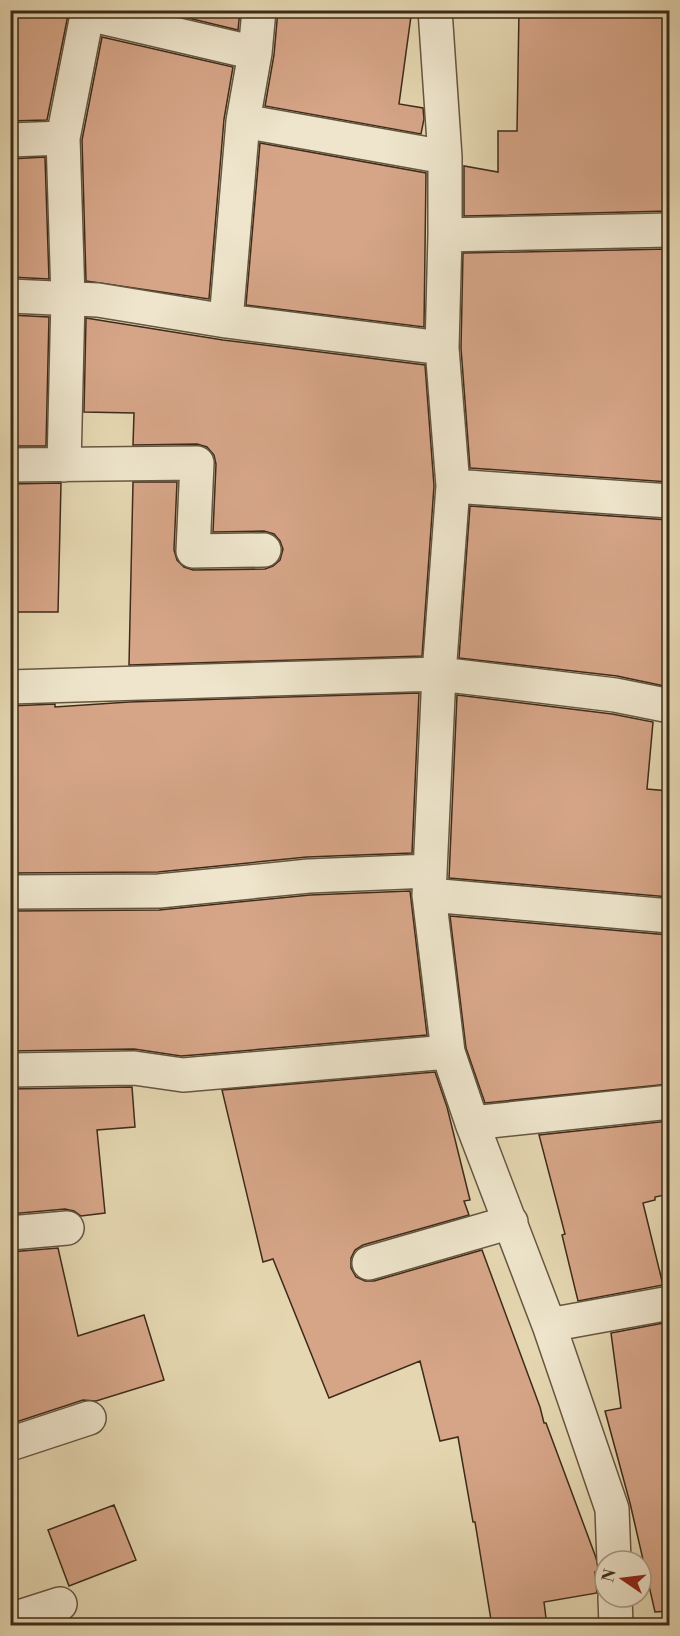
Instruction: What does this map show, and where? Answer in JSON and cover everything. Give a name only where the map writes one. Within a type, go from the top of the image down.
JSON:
[{"type":"street","points":[[226,321],[243,121],[255,53],[259,10]]},
{"type":"street","points":[[435,10],[445,157],[442,348],[453,486],[439,674],[430,883],[448,1052],[472,1123],[549,1325],[612,1509],[614,1549]]},
{"type":"street","points":[[64,465],[68,298],[63,138],[88,12],[255,53]]},
{"type":"street","points":[[243,121],[445,157]]},
{"type":"street","points":[[10,140],[63,138]]},
{"type":"street","points":[[445,235],[669,230]]},
{"type":"street","points":[[10,296],[98,300],[226,321],[442,348]]},
{"type":"street","points":[[10,465],[197,463],[194,551],[264,550]]},
{"type":"street","points":[[453,486],[669,501]]},
{"type":"street","points":[[10,687],[439,674],[615,695],[669,706]]},
{"type":"street","points":[[10,892],[159,891],[309,876],[430,883],[669,916]]},
{"type":"street","points":[[10,1070],[134,1068],[183,1075],[448,1052]]},
{"type":"street","points":[[472,1123],[669,1102]]},
{"type":"street","points":[[369,1263],[511,1222]]},
{"type":"street","points":[[10,1233],[67,1228]]},
{"type":"street","points":[[549,1325],[669,1304]]},
{"type":"street","points":[[10,1444],[89,1418]]},
{"type":"street","points":[[10,1620],[60,1604]]},
{"type":"street","points":[[615,1609],[616,1626]]},
{"type":"building","points":[[10,10],[69,10],[47,120],[10,121]]},
{"type":"building","points":[[155,10],[240,10],[238,30]]},
{"type":"building","points":[[278,10],[377,10],[411,16],[399,104],[423,108],[424,119],[421,134],[265,106],[274,55]]},
{"type":"building","points":[[519,10],[669,10],[669,211],[464,216],[464,166],[498,172],[498,131],[517,131]]},
{"type":"building","points":[[102,37],[233,67],[224,119],[209,299],[86,281],[82,140]]},
{"type":"building","points":[[260,143],[426,173],[424,327],[246,305]]},
{"type":"building","points":[[45,157],[49,279],[10,277],[10,159]]},
{"type":"building","points":[[669,249],[669,482],[470,468],[461,348],[463,253]]},
{"type":"building","points":[[10,315],[49,317],[46,446],[10,446]]},
{"type":"building","points":[[86,318],[223,340],[425,365],[434,486],[422,656],[129,665],[133,482],[177,482],[174,550],[177,560],[184,567],[193,570],[265,569],[280,560],[283,549],[274,534],[264,531],[213,532],[216,464],[214,455],[207,447],[197,444],[133,445],[134,413],[84,412]]},
{"type":"building","points":[[61,483],[58,612],[10,612],[10,484]]},
{"type":"building","points":[[470,506],[669,520],[669,687],[617,676],[459,658]]},
{"type":"building","points":[[419,693],[412,853],[307,857],[158,872],[10,873],[10,706],[55,704],[55,707],[129,702]]},
{"type":"building","points":[[457,695],[612,714],[653,722],[647,789],[669,791],[669,897],[449,878]]},
{"type":"building","points":[[410,891],[427,1035],[181,1056],[134,1049],[10,1051],[10,911],[159,910],[310,895]]},
{"type":"building","points":[[450,916],[669,935],[669,1084],[485,1103],[466,1048]]},
{"type":"building","points":[[435,1072],[447,1107],[470,1200],[464,1201],[469,1215],[363,1245],[355,1250],[351,1258],[351,1268],[356,1277],[365,1281],[374,1281],[482,1250],[544,1423],[546,1423],[593,1550],[593,1594],[544,1602],[547,1626],[492,1626],[458,1437],[440,1441],[420,1361],[329,1398],[273,1259],[263,1262],[222,1090]]},
{"type":"building","points":[[132,1087],[135,1127],[97,1130],[105,1213],[81,1216],[65,1209],[10,1214],[10,1089]]},
{"type":"building","points":[[669,1121],[669,1194],[643,1203],[663,1285],[578,1301],[562,1235],[565,1234],[539,1135]]},
{"type":"building","points":[[58,1248],[78,1336],[144,1315],[164,1380],[96,1401],[83,1400],[10,1424],[10,1252]]},
{"type":"building","points":[[669,1322],[669,1611],[655,1612],[653,1549],[641,1549],[605,1411],[621,1408],[611,1333]]},
{"type":"building","points":[[114,1505],[136,1560],[69,1586],[48,1530]]}]
